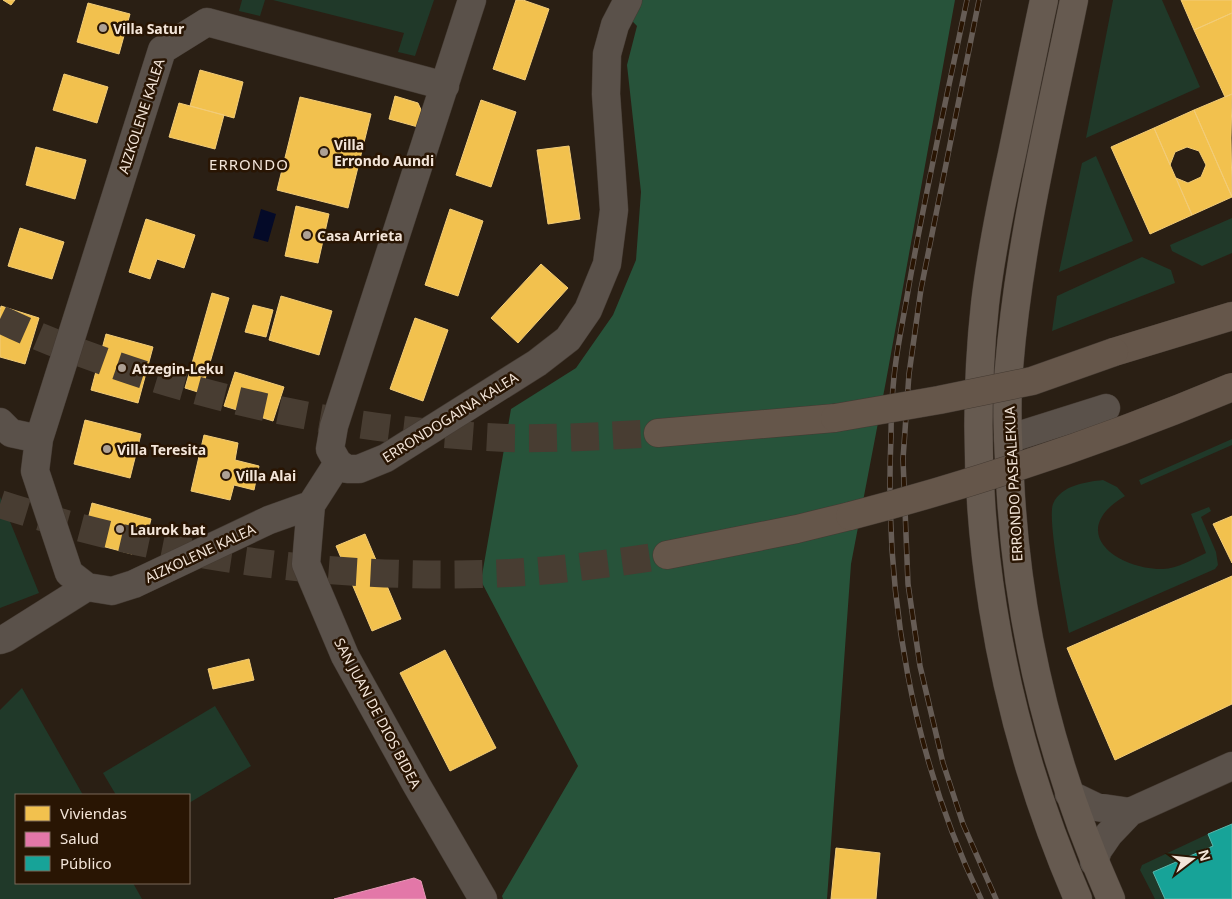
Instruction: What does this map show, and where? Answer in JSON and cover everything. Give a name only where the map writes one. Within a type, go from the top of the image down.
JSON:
[{"type":"highway","points":[[658,433],[835,418],[939,400],[1032,381],[1114,352],[1232,316]]},
{"type":"highway","points":[[667,555],[797,529],[931,495],[1074,448],[1232,386]]},
{"type":"main road","points":[[1044,0],[995,235],[986,303],[980,372],[978,441],[981,511],[988,580],[999,648],[1014,716],[1034,782],[1056,847],[1078,899]]},
{"type":"main road","name":"ERRONDO PASEALEKUA","points":[[1074,0],[1025,238],[1009,370],[1008,439],[1011,508],[1018,575],[1029,646],[1044,710],[1069,794],[1094,862],[1111,899]]},
{"type":"street","points":[[338,464],[330,449],[334,426],[472,0]]},
{"type":"street","name":"ERRONDOGAINA KALEA","points":[[338,464],[347,469],[359,469],[386,458],[537,363],[568,339],[588,310],[607,264],[614,210],[606,94],[607,54],[615,25],[628,0]]},
{"type":"street","name":"AIZKOLENE KALEA","points":[[311,505],[269,520],[134,584],[112,590],[87,588],[69,573],[35,471],[38,439],[162,50],[207,22],[445,86]]},
{"type":"street","points":[[1008,439],[1106,408]]},
{"type":"street","points":[[0,422],[11,433],[38,439]]},
{"type":"street","name":"SAN JUAN DE DIOS BIDEA","points":[[338,464],[311,505],[306,564],[346,656],[416,784],[483,899]]},
{"type":"street","points":[[0,640],[87,588]]},
{"type":"street","points":[[1094,862],[1098,850],[1109,834],[1130,812],[1232,766]]},
{"type":"street","points":[[1069,794],[1096,808],[1130,812]]},
{"type":"green space","points":[[242,0],[265,0],[260,16],[239,11]]},
{"type":"green space","points":[[273,0],[434,0],[415,56],[398,52],[404,33]]},
{"type":"green space","points":[[612,0],[955,0],[851,564],[827,899],[503,899],[502,896],[578,766],[481,581],[511,409],[576,368],[613,315],[636,260],[641,192],[627,65],[637,26]]},
{"type":"green space","points":[[1113,0],[1162,0],[1200,87],[1086,138]]},
{"type":"green space","points":[[1096,156],[1133,241],[1059,272],[1082,163]]},
{"type":"green space","points":[[1232,218],[1232,253],[1202,266],[1172,251],[1170,245]]},
{"type":"green space","points":[[1142,257],[1171,270],[1175,283],[1052,331],[1057,296]]},
{"type":"green space","points":[[1232,439],[1232,445],[1141,485],[1139,480]]},
{"type":"green space","points":[[1103,480],[1117,487],[1125,496],[1108,509],[1099,522],[1098,534],[1104,546],[1114,555],[1129,563],[1145,567],[1168,569],[1179,566],[1206,553],[1191,514],[1209,507],[1211,511],[1201,517],[1216,552],[1218,565],[1215,569],[1069,633],[1054,546],[1052,527],[1053,504],[1068,489],[1082,483]]},
{"type":"green space","points":[[0,497],[39,593],[0,608]]},
{"type":"green space","points":[[22,688],[82,794],[15,794],[15,884],[134,884],[142,899],[0,899],[0,710]]},
{"type":"green space","points":[[215,706],[251,766],[190,802],[190,794],[115,794],[103,773]]},
{"type":"green space","points":[[1208,834],[1213,846],[1153,872],[1165,899],[1155,899],[1140,870],[1142,865]]},
{"type":"water","points":[[261,209],[276,214],[268,242],[253,238]]},
{"type":"building: Viviendas","points":[[3,0],[15,0],[11,5]]},
{"type":"building: Viviendas","points":[[516,0],[523,0],[549,9],[525,80],[493,69]]},
{"type":"building: Viviendas","points":[[1181,0],[1232,0],[1232,13],[1194,30]]},
{"type":"building: Viviendas","name":"Villa Satur","points":[[88,3],[130,14],[119,54],[77,42]]},
{"type":"building: Viviendas","points":[[1232,13],[1232,94],[1225,97],[1194,30]]},
{"type":"building: Viviendas","points":[[200,70],[243,82],[234,118],[190,106]]},
{"type":"building: Viviendas","points":[[64,74],[108,87],[97,123],[53,110]]},
{"type":"building: Viviendas","points":[[1232,94],[1231,138],[1232,197],[1194,110]]},
{"type":"building: Viviendas","points":[[395,96],[418,103],[422,112],[418,127],[389,119]]},
{"type":"building: Viviendas","name":"Villa Errondo Aundi","points":[[300,97],[371,114],[348,208],[277,190]]},
{"type":"building: Viviendas","points":[[481,100],[516,112],[491,187],[456,175]]},
{"type":"building: Viviendas","points":[[179,103],[224,115],[215,149],[169,137]]},
{"type":"building: Viviendas","points":[[1194,110],[1232,197],[1192,215],[1176,178],[1188,183],[1201,177],[1206,165],[1199,151],[1187,147],[1175,152],[1170,165],[1154,128]]},
{"type":"building: Viviendas","points":[[1154,128],[1192,215],[1150,234],[1111,147]]},
{"type":"building: Viviendas","points":[[569,146],[580,219],[548,224],[537,150]]},
{"type":"building: Viviendas","points":[[36,147],[86,160],[75,199],[26,185]]},
{"type":"building: Viviendas","name":"Casa Arrieta","points":[[296,206],[329,214],[318,263],[285,256]]},
{"type":"building: Viviendas","points":[[450,209],[483,221],[458,296],[425,285]]},
{"type":"building: Viviendas","points":[[146,219],[195,235],[184,268],[157,259],[150,279],[129,272]]},
{"type":"building: Viviendas","points":[[20,228],[64,242],[52,279],[8,266]]},
{"type":"building: Viviendas","points":[[541,264],[568,288],[518,343],[491,318]]},
{"type":"building: Viviendas","points":[[212,293],[229,298],[201,393],[185,388]]},
{"type":"building: Viviendas","points":[[281,296],[332,311],[319,355],[269,340]]},
{"type":"building: Viviendas","points":[[253,305],[273,310],[266,337],[245,332]]},
{"type":"building: Viviendas","points":[[1,306],[39,318],[25,364],[0,357]]},
{"type":"building: Viviendas","points":[[415,318],[448,330],[423,401],[390,389]]},
{"type":"building: Viviendas","name":"Atzegin-Leku","points":[[106,334],[153,347],[138,403],[91,390]]},
{"type":"building: Viviendas","points":[[235,372],[284,387],[273,421],[224,406]]},
{"type":"building: Viviendas","name":"Villa Teresita","points":[[85,420],[141,434],[130,478],[74,464]]},
{"type":"building: Viviendas","name":"Villa Alai","points":[[204,435],[238,443],[235,460],[259,466],[254,490],[234,485],[230,500],[191,491]]},
{"type":"building: Viviendas","name":"Laurok bat","points":[[92,503],[151,519],[145,543],[136,541],[132,554],[94,544],[98,531],[86,528]]},
{"type":"building: Viviendas","points":[[1232,516],[1232,563],[1213,524]]},
{"type":"building: Viviendas","points":[[365,534],[401,619],[372,631],[336,546]]},
{"type":"building: Viviendas","points":[[1232,576],[1232,704],[1115,760],[1067,648]]},
{"type":"building: Viviendas","points":[[445,650],[496,748],[450,771],[400,673]]},
{"type":"building: Viviendas","points":[[249,659],[254,680],[213,689],[208,669]]},
{"type":"building: Viviendas","points":[[836,848],[880,853],[876,899],[831,899]]},
{"type":"building: Salud","points":[[414,878],[421,881],[426,899],[334,899]]},
{"type":"building: Público","points":[[1232,824],[1232,899],[1165,899],[1153,872],[1213,846],[1208,834]]},
{"type":"tunnel","points":[[0,319],[67,348],[157,379],[206,393],[304,415],[405,430],[506,438],[563,438],[658,433]]},
{"type":"tunnel","points":[[0,504],[62,523],[188,552],[316,569],[445,575],[510,573],[589,566],[667,555]]},
{"type":"railway","points":[[967,0],[922,214],[897,354],[892,407],[890,496],[892,555],[898,614],[920,731],[937,789],[957,845],[981,899]]},
{"type":"railway","points":[[979,0],[921,289],[909,374],[903,459],[908,584],[920,666],[943,763],[963,824],[996,899]]},
{"type":"place","name":"Villa Satur","points":[[103,28]]},
{"type":"place","name":"Villa Errondo Aundi","points":[[324,152]]},
{"type":"place","name":"Casa Arrieta","points":[[307,235]]},
{"type":"place","name":"Atzegin-Leku","points":[[122,368]]},
{"type":"place","name":"Villa Teresita","points":[[107,449]]},
{"type":"place","name":"Villa Alai","points":[[226,475]]},
{"type":"place","name":"Laurok bat","points":[[120,529]]},
{"type":"district","name":"ERRONDO","points":[[249,164]]}]
